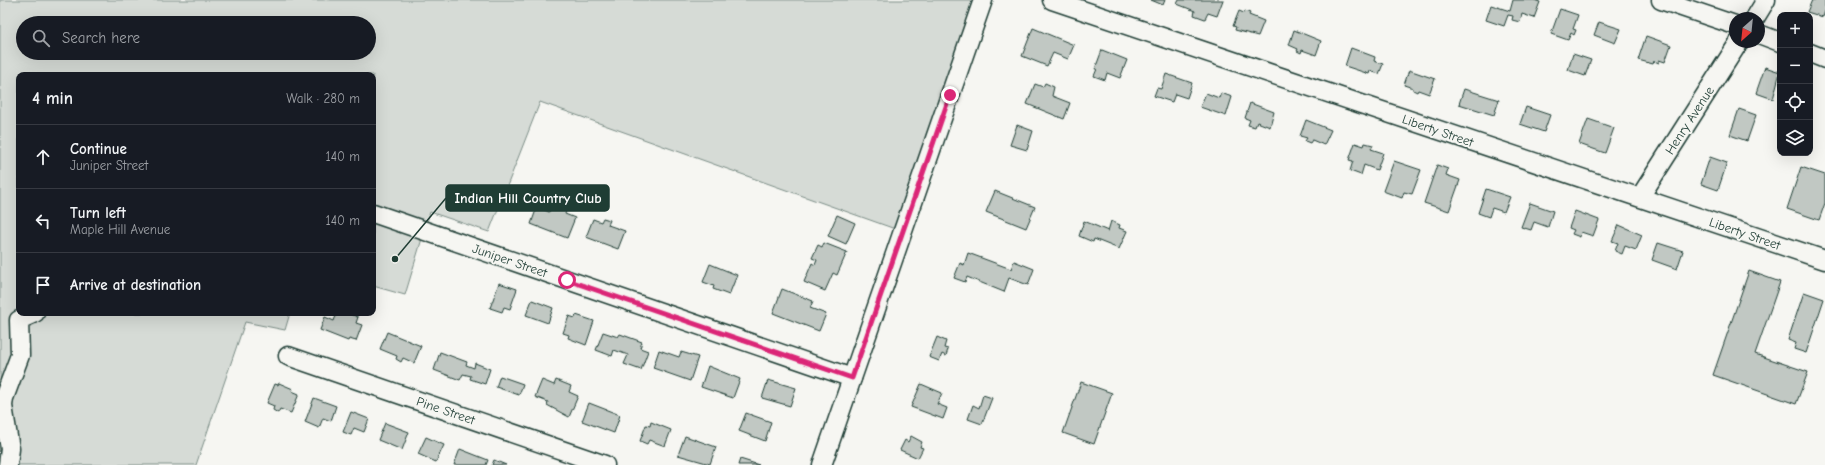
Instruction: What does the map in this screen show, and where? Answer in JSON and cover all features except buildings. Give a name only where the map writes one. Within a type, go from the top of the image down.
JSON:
[{"type":"street","points":[[822,465],[983,0]]},
{"type":"street","name":"Liberty Street","points":[[1052,0],[1825,260]]},
{"type":"street","points":[[1661,0],[1729,23]]},
{"type":"street","points":[[1759,12],[1766,0]]},
{"type":"street","points":[[1765,36],[1777,41]]},
{"type":"street","name":"Henry Avenue","points":[[1640,197],[1735,48]]},
{"type":"street","points":[[1813,54],[1825,59]]},
{"type":"street","name":"Juniper Street","points":[[376,214],[852,378]]},
{"type":"street","points":[[8,465],[10,449],[3,406],[4,398],[20,355],[19,320],[28,316]]},
{"type":"street","name":"Pine Street","points":[[288,356],[605,465]]},
{"type":"shaded area","points":[[0,0],[982,0],[898,230],[540,102],[489,232],[430,212],[405,295],[376,287],[376,72],[16,72],[16,316],[289,316],[285,330],[245,322],[196,465],[0,465]]},
{"type":"place","name":"Indian Hill Country Club","points":[[395,259]]},
{"type":"route","points":[[567,280],[852,378],[950,95]]}]
